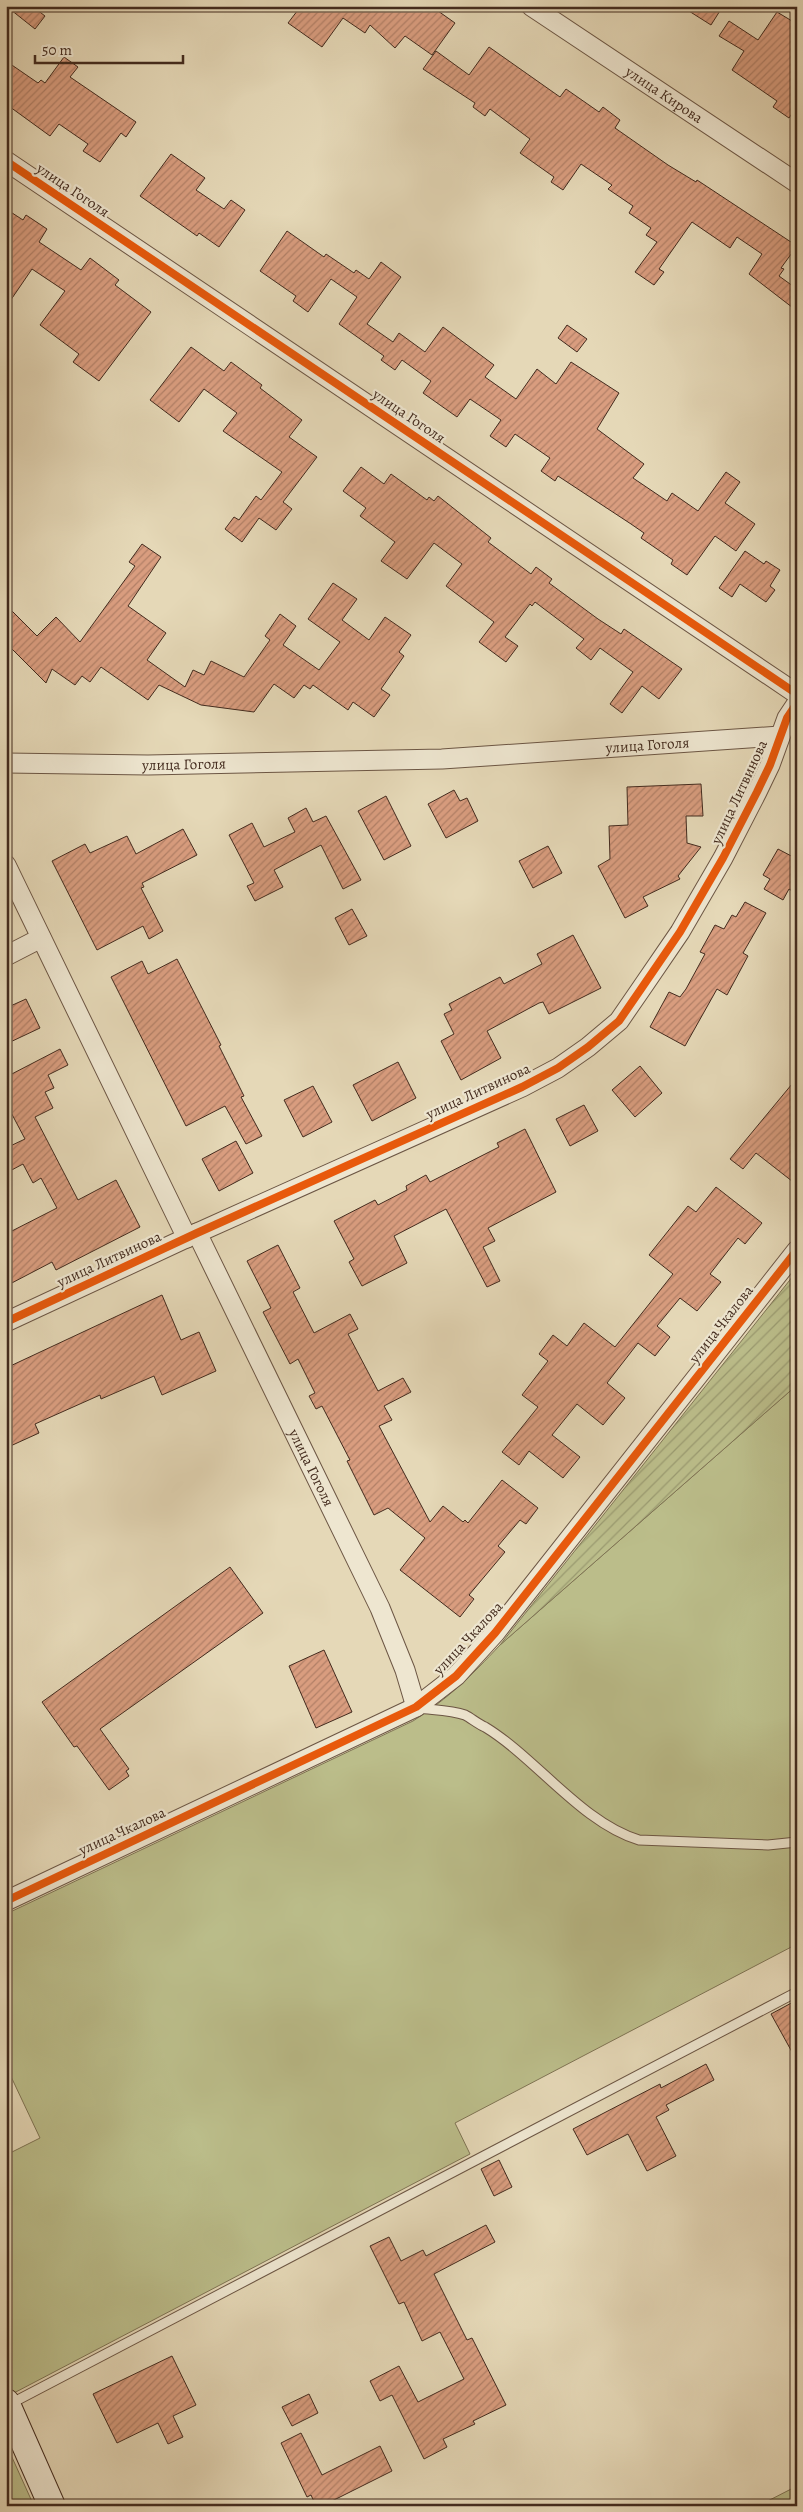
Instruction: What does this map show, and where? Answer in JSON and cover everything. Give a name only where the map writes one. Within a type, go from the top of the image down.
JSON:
[{"type":"main road","points":[[7,2404],[52,2506]]},
{"type":"street","name":"улица Кирова","points":[[531,6],[797,183]]},
{"type":"street","name":"улица Гоголя","points":[[6,161],[797,694]]},
{"type":"street","name":"улица Литвинова","points":[[6,1322],[192,1235],[522,1087],[558,1068],[609,1030],[656,968],[705,889],[746,815],[770,765],[787,718],[797,703]]},
{"type":"street","name":"улица Гоголя","points":[[6,763],[148,765],[442,759],[780,736]]},
{"type":"street","name":"улица Гоголя","points":[[6,865],[41,938],[380,1608],[405,1670],[416,1707]]},
{"type":"street","points":[[6,956],[41,938]]},
{"type":"street","name":"улица Чкалова","points":[[6,1900],[416,1707],[456,1676],[495,1633],[797,1250]]},
{"type":"lane","points":[[416,1707],[465,1716],[496,1734],[524,1756],[571,1799],[628,1837],[639,1840],[768,1845],[797,1842]]},
{"type":"lane","points":[[7,2404],[797,1992]]},
{"type":"green space","points":[[797,1271],[797,1385],[500,1645]]},
{"type":"green space","points":[[797,1385],[797,1944],[455,2123],[470,2154],[12,2394],[6,2381],[6,2155],[40,2138],[6,2066],[6,1914],[413,1721],[459,1686],[500,1645]]},
{"type":"green space","points":[[6,2444],[34,2506],[6,2506]]},
{"type":"green space","points":[[797,2486],[797,2506],[758,2506]]},
{"type":"building","points":[[6,6],[32,6],[45,16],[35,29]]},
{"type":"building","points":[[301,6],[431,6],[455,23],[432,55],[405,36],[395,48],[370,25],[365,33],[343,18],[322,47],[288,23]]},
{"type":"building","points":[[681,6],[723,6],[711,25]]},
{"type":"building","points":[[777,12],[797,24],[797,106],[789,118],[773,107],[777,101],[732,70],[744,51],[719,36],[729,21],[758,40]]},
{"type":"building","points":[[489,47],[560,97],[566,89],[599,112],[603,107],[620,120],[615,128],[668,165],[696,182],[697,180],[797,246],[781,268],[784,269],[779,276],[797,289],[797,311],[749,274],[762,254],[737,237],[730,248],[692,222],[659,269],[664,272],[654,285],[635,272],[657,242],[646,235],[651,228],[629,213],[633,206],[608,189],[612,185],[581,164],[563,190],[551,182],[554,177],[520,153],[530,139],[490,109],[485,116],[473,107],[475,103],[423,69],[436,51],[469,75]]},
{"type":"building","points":[[64,57],[78,67],[70,77],[136,122],[126,137],[121,133],[100,162],[83,151],[88,144],[59,124],[50,136],[6,104],[6,61],[38,83],[41,80],[45,83]]},
{"type":"building","points":[[171,154],[205,178],[196,190],[224,209],[231,200],[245,210],[219,247],[199,233],[197,236],[140,196]]},
{"type":"building","points":[[6,209],[23,220],[26,215],[47,229],[39,242],[81,270],[90,258],[119,280],[115,285],[151,312],[99,381],[73,362],[79,354],[40,325],[65,291],[32,269],[6,307]]},
{"type":"building","points":[[287,231],[324,257],[326,254],[354,273],[356,270],[369,279],[381,262],[401,277],[367,324],[393,342],[399,333],[425,352],[443,327],[494,365],[485,377],[516,399],[537,369],[556,384],[571,362],[619,393],[597,429],[644,464],[633,478],[667,501],[672,493],[698,511],[726,472],[740,482],[725,503],[755,524],[736,551],[715,536],[687,575],[671,564],[673,560],[641,538],[644,533],[558,476],[555,481],[541,471],[550,458],[515,434],[506,447],[490,436],[501,420],[470,399],[457,417],[423,393],[431,381],[402,360],[395,370],[381,360],[384,356],[339,324],[357,297],[331,279],[308,312],[293,301],[296,296],[260,271]]},
{"type":"building","points":[[567,325],[587,339],[577,352],[558,338]]},
{"type":"building","points":[[191,347],[224,371],[231,362],[262,385],[260,388],[302,420],[289,437],[317,457],[283,502],[292,509],[276,530],[259,518],[242,542],[225,529],[234,517],[239,520],[256,496],[261,500],[282,472],[223,431],[237,413],[204,389],[179,422],[150,400]]},
{"type":"building","points":[[361,467],[384,484],[391,474],[427,500],[429,497],[434,501],[438,496],[491,538],[488,542],[531,574],[536,567],[552,579],[549,583],[598,619],[621,634],[624,629],[682,669],[659,699],[642,686],[622,713],[610,704],[633,672],[600,648],[591,660],[576,648],[584,639],[535,602],[532,606],[530,604],[505,637],[518,646],[506,662],[479,642],[494,622],[446,586],[462,564],[434,543],[407,579],[381,561],[395,542],[360,516],[366,508],[343,491]]},
{"type":"building","points":[[142,544],[161,557],[128,606],[166,633],[147,660],[185,687],[193,670],[204,675],[211,661],[244,677],[270,640],[265,636],[280,614],[296,626],[283,645],[319,670],[340,642],[308,619],[333,583],[357,599],[342,620],[369,640],[385,617],[411,635],[399,652],[404,656],[381,689],[390,695],[374,717],[353,702],[348,710],[313,685],[310,689],[304,685],[294,698],[274,684],[254,712],[201,705],[159,685],[148,700],[101,667],[90,682],[82,676],[75,685],[52,669],[46,683],[6,643],[6,605],[37,636],[56,617],[80,642],[135,566],[129,562]]},
{"type":"building","points":[[745,551],[764,564],[766,561],[780,570],[770,586],[775,590],[766,602],[740,584],[732,597],[719,588]]},
{"type":"building","points":[[701,784],[703,816],[686,816],[687,843],[701,847],[678,876],[680,879],[643,897],[648,906],[625,918],[598,866],[610,859],[609,826],[628,825],[627,787]]},
{"type":"building","points":[[454,790],[460,801],[467,798],[478,821],[446,838],[428,804]]},
{"type":"building","points":[[386,796],[411,846],[384,860],[358,811]]},
{"type":"building","points":[[306,808],[313,822],[326,816],[361,880],[343,889],[321,845],[274,870],[283,887],[255,901],[247,886],[254,883],[229,835],[252,823],[264,847],[295,832],[288,818]]},
{"type":"building","points":[[183,829],[197,855],[142,883],[144,887],[141,888],[163,931],[149,939],[143,926],[97,950],[52,861],[85,844],[90,853],[127,836],[136,854]]},
{"type":"building","points":[[548,846],[562,873],[533,888],[519,861]]},
{"type":"building","points":[[778,849],[797,859],[797,894],[789,889],[783,900],[764,889],[770,879],[763,875]]},
{"type":"building","points":[[745,902],[766,913],[743,953],[748,956],[727,995],[717,989],[685,1046],[650,1027],[669,992],[680,997],[686,989],[705,954],[700,952],[715,925],[724,929],[732,915],[736,917]]},
{"type":"building","points":[[352,909],[367,936],[349,945],[335,918]]},
{"type":"building","points":[[573,935],[601,988],[549,1014],[543,1002],[539,1003],[487,1031],[501,1058],[461,1080],[441,1041],[454,1034],[444,1014],[452,1010],[449,1004],[500,977],[504,984],[542,964],[537,954]]},
{"type":"building","points":[[177,959],[221,1045],[219,1046],[244,1096],[241,1097],[262,1136],[246,1144],[225,1106],[186,1126],[111,977],[142,961],[148,974]]},
{"type":"building","points":[[26,999],[40,1028],[6,1044],[6,1008]]},
{"type":"building","points":[[60,1049],[68,1065],[48,1075],[54,1088],[45,1092],[53,1108],[35,1117],[78,1200],[116,1180],[140,1227],[56,1270],[52,1262],[6,1286],[6,1234],[57,1208],[41,1178],[33,1183],[23,1164],[6,1173],[6,1148],[25,1139],[6,1103],[6,1097],[11,1094],[6,1084],[6,1077]]},
{"type":"building","points":[[398,1062],[416,1098],[372,1121],[353,1085]]},
{"type":"building","points":[[640,1066],[662,1093],[635,1117],[612,1090]]},
{"type":"building","points":[[797,1078],[797,1185],[756,1153],[743,1169],[730,1159]]},
{"type":"building","points":[[313,1086],[332,1122],[303,1137],[284,1100]]},
{"type":"building","points":[[584,1105],[598,1131],[570,1146],[556,1119]]},
{"type":"building","points":[[525,1129],[556,1192],[488,1228],[495,1241],[483,1247],[500,1281],[487,1287],[446,1209],[394,1236],[407,1263],[362,1286],[349,1262],[354,1259],[334,1221],[375,1200],[378,1205],[407,1190],[406,1186],[426,1175],[430,1182],[499,1147],[497,1143]]},
{"type":"building","points":[[236,1141],[253,1173],[219,1191],[202,1159]]},
{"type":"building","points":[[716,1187],[762,1223],[745,1244],[738,1238],[710,1274],[721,1282],[697,1311],[680,1298],[657,1326],[670,1337],[655,1356],[638,1343],[607,1383],[625,1398],[603,1425],[577,1404],[552,1435],[580,1457],[563,1478],[529,1451],[519,1465],[502,1452],[538,1407],[522,1395],[548,1361],[539,1354],[553,1335],[567,1346],[584,1323],[615,1347],[673,1274],[649,1255],[688,1206],[696,1212]]},
{"type":"building","points":[[278,1245],[300,1288],[293,1292],[314,1333],[350,1314],[358,1329],[348,1334],[378,1391],[403,1378],[411,1392],[384,1406],[392,1420],[379,1426],[430,1522],[443,1506],[463,1522],[465,1520],[468,1523],[502,1480],[538,1508],[526,1524],[520,1520],[498,1546],[505,1552],[469,1595],[474,1599],[460,1617],[400,1570],[425,1538],[388,1508],[374,1515],[347,1461],[350,1460],[322,1406],[316,1409],[309,1396],[315,1393],[298,1359],[290,1364],[263,1312],[271,1308],[247,1261]]},
{"type":"building","points":[[162,1295],[181,1340],[199,1332],[216,1371],[162,1395],[154,1376],[101,1399],[100,1395],[35,1424],[39,1433],[6,1448],[6,1368]]},
{"type":"building","points":[[230,1567],[263,1613],[100,1729],[129,1769],[126,1771],[129,1776],[109,1790],[77,1746],[74,1747],[42,1702]]},
{"type":"building","points":[[324,1650],[352,1712],[316,1728],[289,1666]]},
{"type":"building","points":[[797,2000],[797,2061],[771,2014]]},
{"type":"building","points":[[706,2064],[714,2080],[666,2105],[669,2110],[656,2117],[676,2156],[647,2171],[628,2134],[587,2155],[573,2129],[660,2084],[661,2088]]},
{"type":"building","points":[[499,2160],[512,2187],[494,2196],[481,2169]]},
{"type":"building","points":[[486,2225],[495,2242],[434,2274],[467,2340],[472,2338],[506,2405],[473,2421],[475,2424],[443,2439],[447,2447],[424,2459],[392,2395],[380,2401],[370,2381],[399,2366],[418,2402],[464,2379],[440,2332],[422,2341],[404,2302],[399,2304],[370,2246],[389,2237],[401,2261],[423,2250],[426,2256]]},
{"type":"building","points":[[172,2356],[196,2405],[173,2416],[183,2437],[168,2444],[158,2423],[117,2443],[93,2394]]},
{"type":"building","points":[[309,2394],[318,2413],[292,2426],[282,2407]]},
{"type":"building","points":[[301,2433],[322,2475],[380,2446],[392,2471],[322,2506],[316,2506],[311,2495],[307,2497],[281,2443]]},
{"type":"cycle path","points":[[6,161],[797,694]]},
{"type":"cycle path","points":[[6,1322],[197,1233],[522,1087],[558,1068],[588,1047],[619,1021],[680,932],[723,858],[757,792],[770,765],[787,718],[797,703]]},
{"type":"cycle path","points":[[6,1901],[416,1707],[456,1676],[495,1633],[797,1250]]}]
